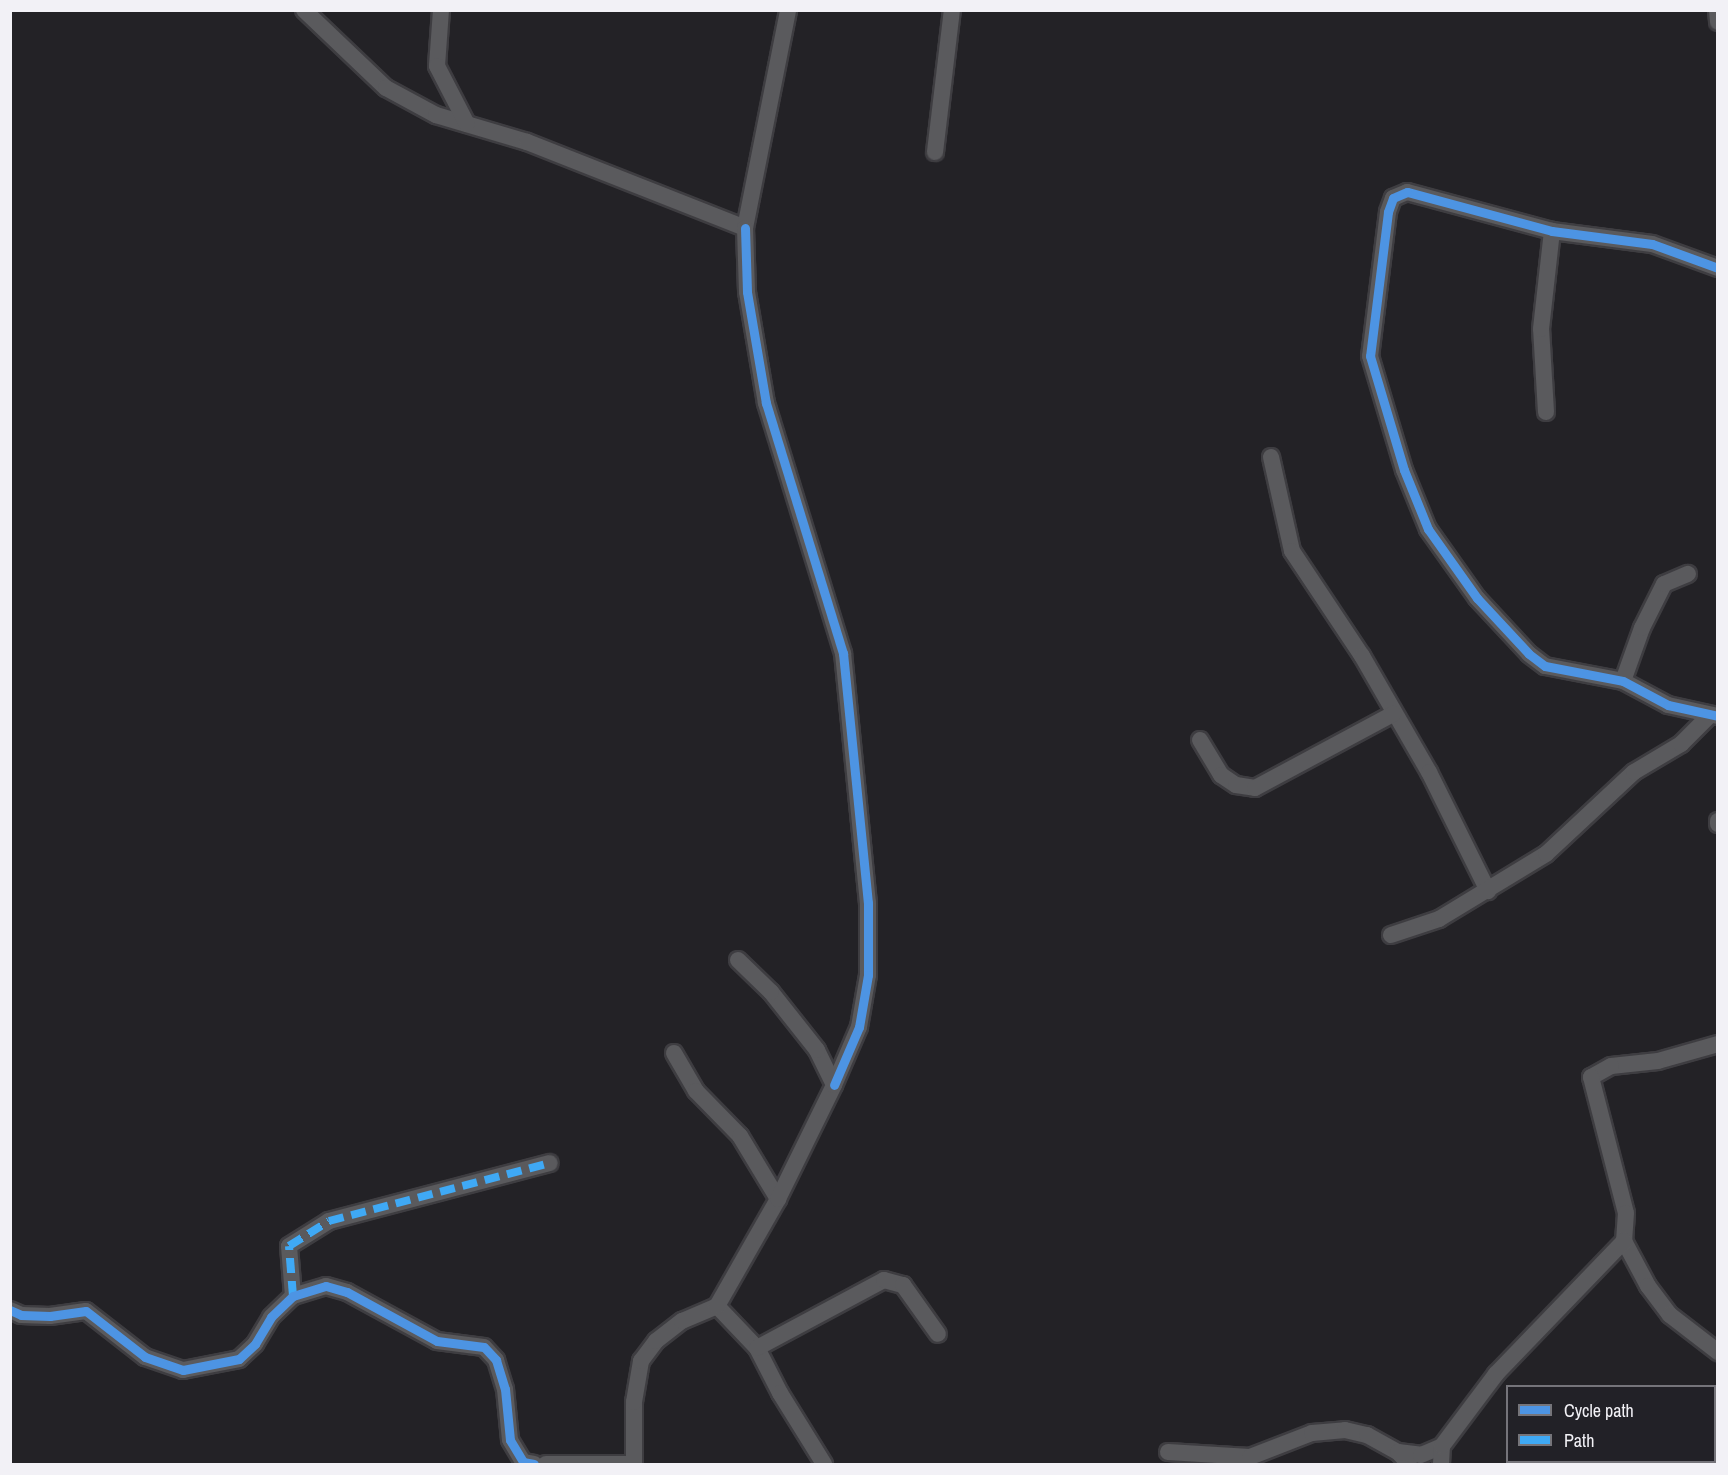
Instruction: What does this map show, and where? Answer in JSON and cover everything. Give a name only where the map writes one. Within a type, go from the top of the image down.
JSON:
[{"type":"street","points":[[304,10],[386,88],[436,115],[527,142],[745,228]]},
{"type":"street","points":[[441,10],[437,66],[467,124]]},
{"type":"street","points":[[546,1464],[634,1464],[634,1402],[641,1361],[656,1341],[682,1321],[717,1305],[777,1199],[834,1085],[859,1026],[868,975],[868,903],[843,653],[766,403],[747,292],[745,228],[788,10]]},
{"type":"street","points":[[935,152],[952,10]]},
{"type":"street","points":[[1717,10],[1718,22]]},
{"type":"street","points":[[1714,716],[1668,705],[1623,681],[1545,666],[1529,654],[1477,598],[1428,529],[1404,470],[1370,356],[1381,256],[1393,198],[1407,192],[1552,231],[1652,244],[1718,268]]},
{"type":"street","points":[[1546,412],[1541,328],[1552,231]]},
{"type":"street","points":[[1272,457],[1293,551],[1362,656],[1393,714],[1429,772],[1488,891]]},
{"type":"street","points":[[1623,681],[1642,628],[1664,584],[1688,574]]},
{"type":"street","points":[[1200,740],[1221,775],[1236,785],[1255,788],[1393,714]]},
{"type":"street","points":[[1391,935],[1439,919],[1546,854],[1634,772],[1681,744],[1714,716]]},
{"type":"street","points":[[738,960],[771,992],[817,1050],[834,1085]]},
{"type":"street","points":[[1718,1044],[1658,1061],[1611,1066],[1592,1077],[1626,1213],[1624,1241],[1648,1286],[1670,1315],[1718,1352]]},
{"type":"street","points":[[674,1053],[696,1091],[740,1136],[777,1199]]},
{"type":"street","points":[[293,1296],[288,1246],[329,1221],[550,1163]]},
{"type":"street","points":[[1441,1464],[1443,1446],[1496,1374],[1624,1241]]},
{"type":"street","points":[[757,1347],[884,1280],[903,1285],[938,1334]]},
{"type":"street","points":[[10,1310],[21,1315],[50,1316],[86,1311],[145,1357],[183,1370],[239,1359],[255,1344],[271,1317],[293,1296],[326,1286],[347,1292],[436,1341],[484,1347],[496,1360],[505,1389],[510,1440],[523,1462],[534,1464]]},
{"type":"street","points":[[717,1305],[757,1347],[780,1393],[824,1464]]},
{"type":"street","points":[[1168,1452],[1250,1457],[1312,1433],[1345,1430],[1367,1435],[1404,1458],[1421,1455],[1443,1446]]},
{"type":"marked path","points":[[293,1296],[289,1246],[329,1221],[550,1163]]},
{"type":"cycle path","points":[[1718,268],[1652,244],[1552,231],[1407,192],[1393,198],[1388,212],[1370,356],[1404,470],[1428,529],[1477,598],[1529,654],[1545,666],[1623,681],[1668,705],[1718,716]]},
{"type":"cycle path","points":[[745,228],[747,292],[766,403],[843,653],[868,903],[868,975],[859,1027],[834,1085]]},
{"type":"cycle path","points":[[10,1310],[21,1315],[50,1316],[86,1311],[145,1357],[183,1370],[239,1359],[255,1344],[271,1317],[293,1296],[326,1286],[347,1292],[437,1341],[484,1347],[496,1360],[505,1389],[510,1440],[523,1462],[534,1464]]}]
